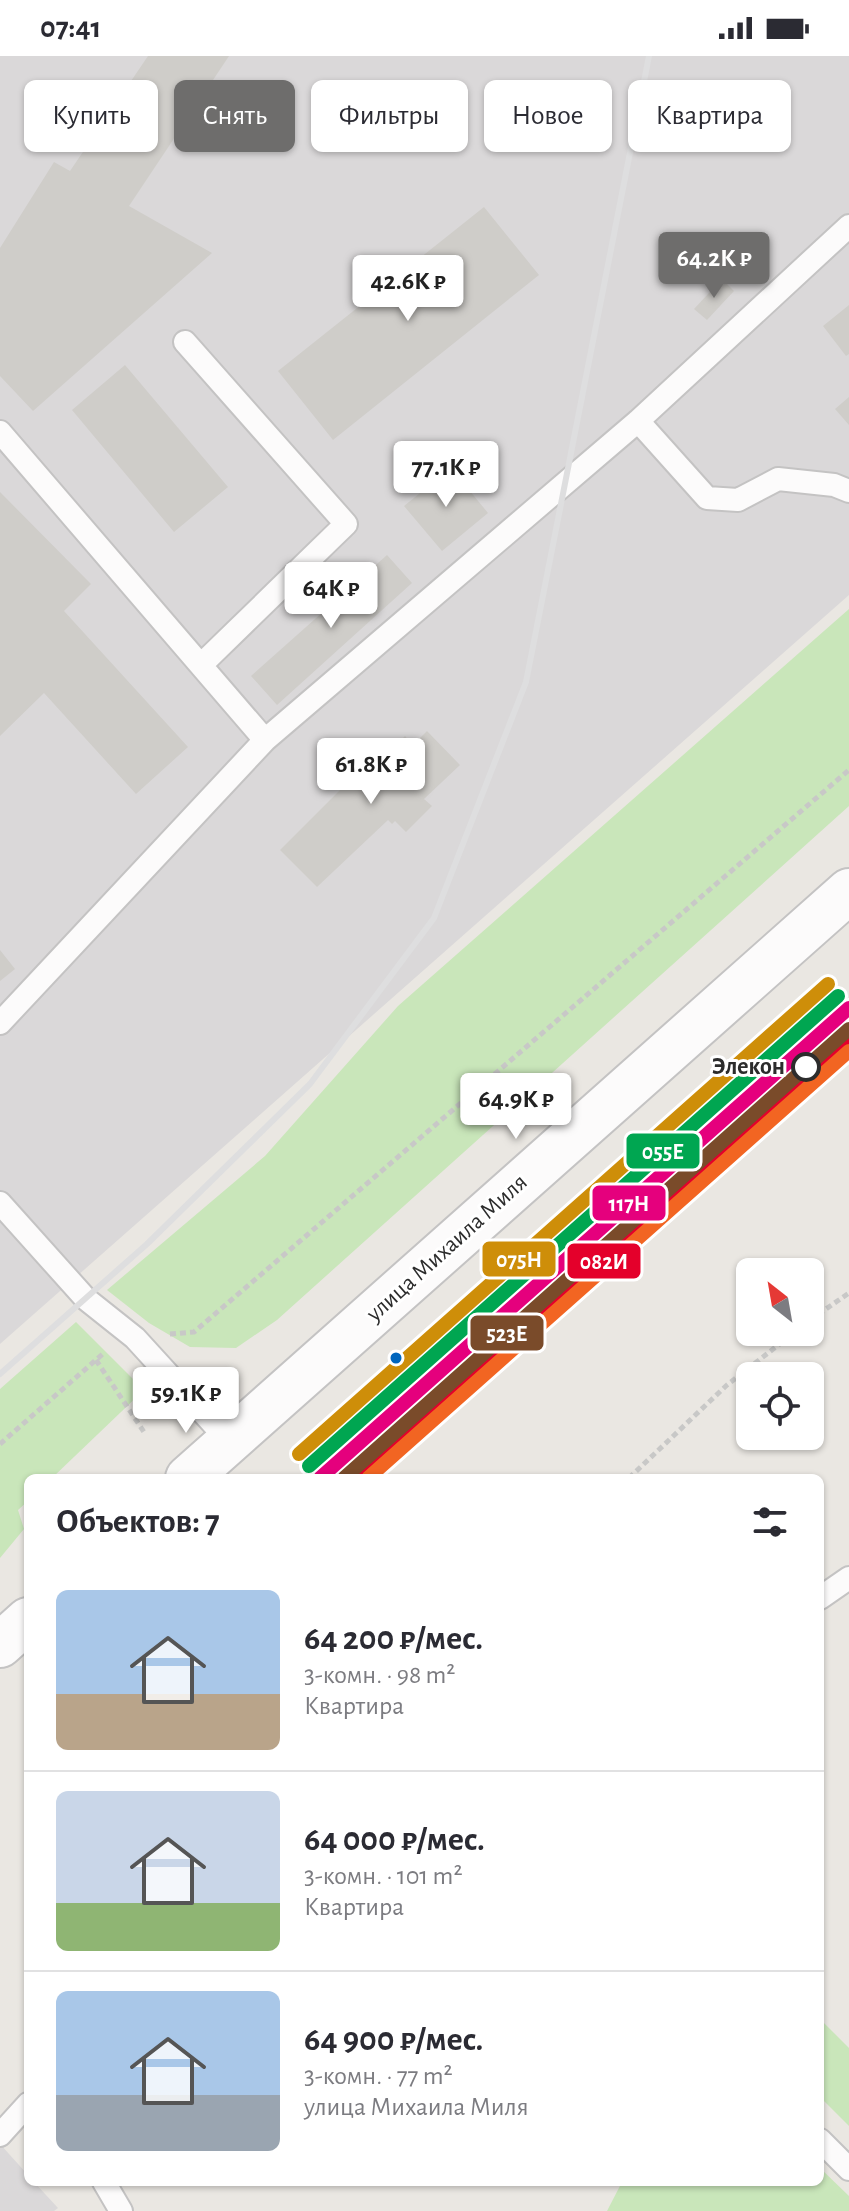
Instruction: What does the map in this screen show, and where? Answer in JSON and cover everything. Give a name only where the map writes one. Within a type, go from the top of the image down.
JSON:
[{"type":"main road","name":"улица Михаила Миля","points":[[192,1474],[849,891]]},
{"type":"main road","points":[[0,1645],[24,1624]]},
{"type":"lane","points":[[0,1023],[265,740],[638,421],[849,226]]},
{"type":"lane","points":[[185,342],[346,524],[201,665]]},
{"type":"lane","points":[[638,421],[707,498],[738,500],[778,479],[834,485],[849,491]]},
{"type":"lane","points":[[0,432],[265,740]]},
{"type":"lane","points":[[0,1203],[86,1299],[135,1338],[229,1441]]},
{"type":"lane","points":[[824,1595],[849,1578]]},
{"type":"lane","points":[[0,2135],[24,2108]]},
{"type":"lane","points":[[824,2144],[849,2169]]},
{"type":"lane","points":[[106,2186],[121,2211]]},
{"type":"path","points":[[0,1444],[121,1339],[194,1332],[849,770]]},
{"type":"path","points":[[824,1310],[849,1293]]},
{"type":"path","points":[[633,1474],[727,1385],[777,1346]]},
{"type":"path","points":[[96,1360],[144,1432]]},
{"type":"shaded area","points":[[0,56],[849,56],[849,595],[0,1344]]},
{"type":"shaded area","points":[[0,2144],[24,2171],[24,2186],[38,2186],[58,2208],[54,2211],[0,2211]]},
{"type":"green space","points":[[849,609],[849,806],[277,1320],[236,1348],[190,1347],[149,1323],[107,1290],[265,1156],[398,1006]]},
{"type":"green space","points":[[76,1322],[144,1390],[56,1474],[24,1474],[24,1505],[18,1510],[24,1529],[0,1558],[0,1389]]},
{"type":"green space","points":[[824,2023],[849,2048],[849,2126],[824,2101]]},
{"type":"green space","points":[[824,2172],[849,2196],[849,2211],[607,2211],[620,2186],[824,2186]]},
{"type":"building","points":[[148,56],[229,56],[213,80],[174,80],[174,138],[129,206],[212,253],[33,411],[0,376],[0,248],[54,162],[70,171],[83,152],[158,152],[158,80],[132,80]]},
{"type":"building","points":[[484,207],[539,275],[333,440],[278,371]]},
{"type":"building","points":[[722,279],[734,291],[707,320],[694,309]]},
{"type":"building","points":[[849,305],[849,354],[846,356],[823,326]]},
{"type":"building","points":[[125,365],[228,487],[174,532],[72,410]]},
{"type":"building","points":[[849,397],[849,425],[835,409]]},
{"type":"building","points":[[451,468],[488,513],[442,551],[404,506]]},
{"type":"building","points":[[0,492],[91,584],[64,611],[188,747],[136,794],[44,693],[0,736]]},
{"type":"building","points":[[387,555],[412,583],[277,705],[251,676]]},
{"type":"building","points":[[427,731],[460,765],[424,799],[432,806],[406,832],[395,821],[392,824],[388,820],[317,887],[280,850],[368,762],[374,768],[405,736],[413,745]]},
{"type":"building","points":[[0,950],[15,969],[0,981]]},
{"type":"railway","points":[[0,1374],[147,1244],[310,1084],[434,918],[526,682],[649,56]]},
{"type":"transit line","name":"075Н","points":[[299,1454],[828,984]]},
{"type":"transit line","name":"055Е","points":[[309,1466],[838,996]]},
{"type":"transit line","name":"117Н","points":[[325,1474],[849,1008]]},
{"type":"transit line","name":"523Е","points":[[348,1474],[849,1029]]},
{"type":"transit line","name":"082И","points":[[364,1474],[849,1044]]},
{"type":"transit line","points":[[373,1474],[849,1051]]},
{"type":"place","name":"Элекон","points":[[806,1067]]}]
